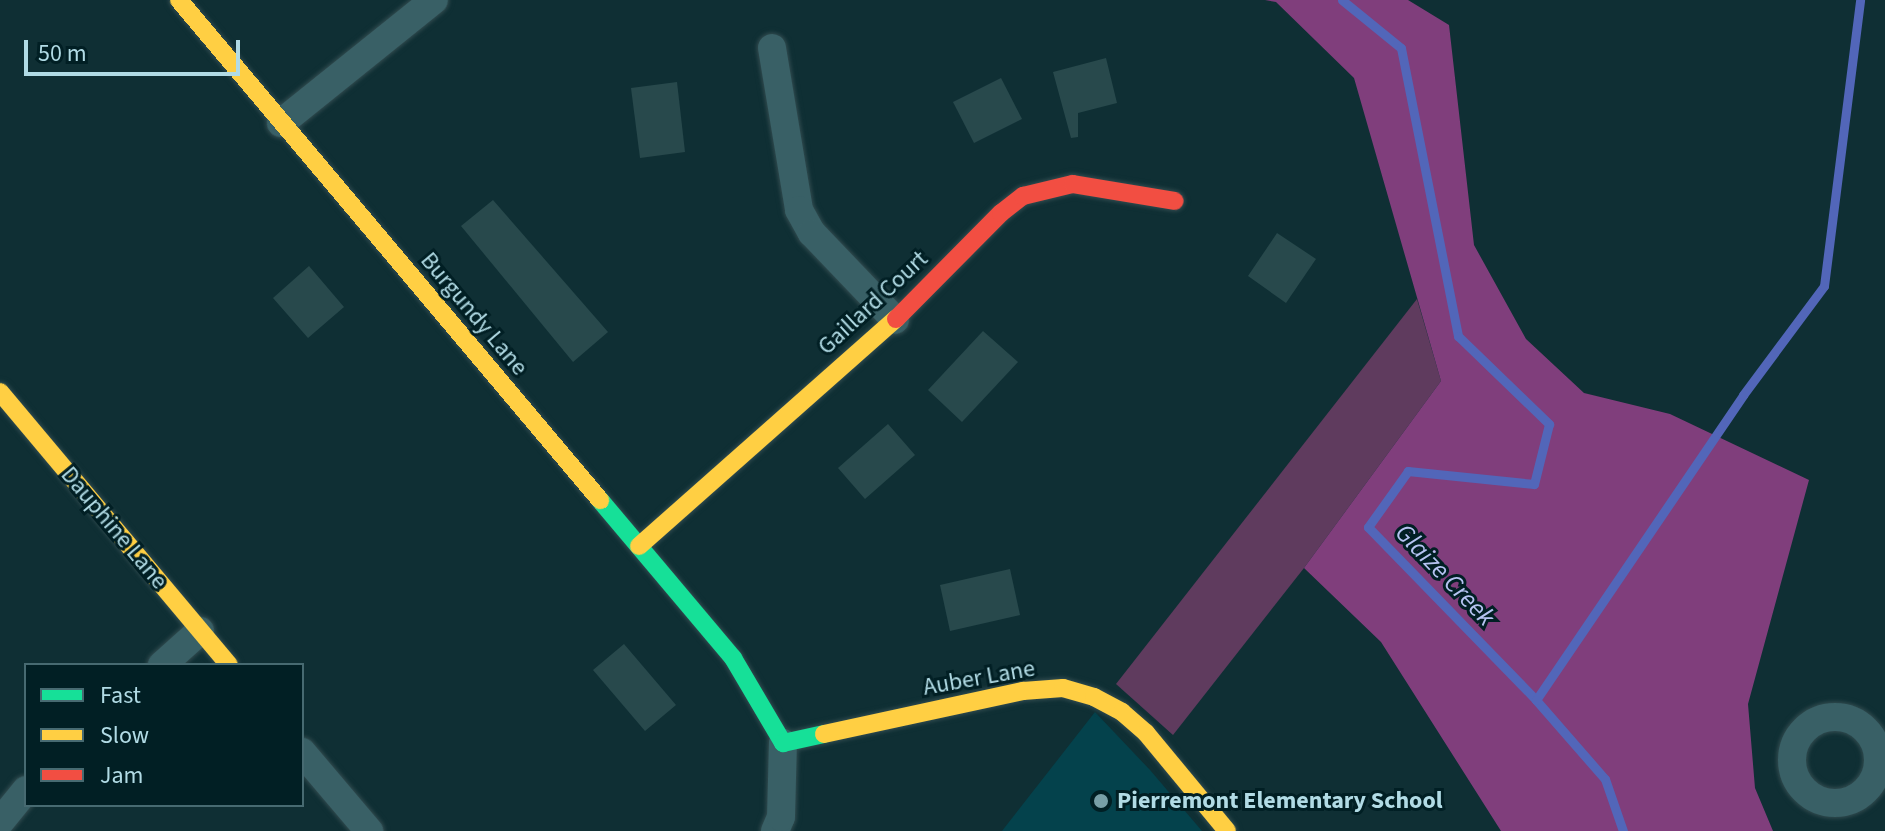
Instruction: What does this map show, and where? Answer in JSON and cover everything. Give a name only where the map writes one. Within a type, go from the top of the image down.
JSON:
[{"type":"street","name":"Burgundy Lane","points":[[179,0],[733,658],[783,743]]},
{"type":"street","points":[[281,123],[434,0]]},
{"type":"street","points":[[772,48],[799,210],[812,233],[895,320]]},
{"type":"street","name":"Gaillard Court","points":[[639,546],[895,320],[1001,213],[1023,196],[1073,184],[1175,201]]},
{"type":"street","name":"Dauphine Lane","points":[[0,392],[227,663]]},
{"type":"street","points":[[164,663],[200,631]]},
{"type":"street","name":"Auber Lane","points":[[783,743],[1023,691],[1063,688],[1094,697],[1122,712],[1146,733],[1227,831]]},
{"type":"street","points":[[775,831],[781,817],[783,743]]},
{"type":"street","points":[[304,754],[369,831]]},
{"type":"street","points":[[0,822],[24,792]]},
{"type":"shaded area","points":[[1265,0],[1408,0],[1449,25],[1474,245],[1526,339],[1584,393],[1670,414],[1809,480],[1748,704],[1755,788],[1773,831],[1501,831],[1381,642],[1304,568],[1441,381],[1354,78],[1276,2]]},
{"type":"shaded area","points":[[1417,299],[1441,381],[1304,568],[1173,735],[1116,684]]},
{"type":"shaded area","name":"Pierremont Elementary School","points":[[1095,712],[1150,770],[1202,831],[1002,831]]},
{"type":"building","points":[[1106,58],[1117,103],[1078,113],[1078,137],[1071,138],[1053,72]]},
{"type":"building","points":[[1001,78],[1022,119],[974,143],[953,102]]},
{"type":"building","points":[[677,82],[685,152],[640,158],[631,88]]},
{"type":"building","points":[[493,200],[608,332],[573,362],[461,226]]},
{"type":"building","points":[[1277,233],[1316,259],[1286,303],[1248,276]]},
{"type":"building","points":[[309,266],[344,307],[308,338],[273,298]]},
{"type":"building","points":[[983,331],[1018,362],[962,422],[928,390]]},
{"type":"building","points":[[888,424],[915,455],[865,499],[838,468]]},
{"type":"building","points":[[1010,569],[1020,615],[950,631],[940,585]]},
{"type":"building","points":[[624,644],[676,705],[645,731],[593,670]]},
{"type":"waterway","name":"Glaize Creek","points":[[1342,0],[1401,48],[1458,336],[1549,424],[1534,484],[1408,471],[1368,527],[1536,700],[1605,779],[1623,831]]},
{"type":"waterway","points":[[1536,700],[1743,395],[1824,286],[1860,0]]},
{"type":"traffic: fast","points":[[600,500],[733,658],[783,743],[824,734]]},
{"type":"traffic: slow","points":[[179,0],[600,500]]},
{"type":"traffic: slow","points":[[639,546],[896,319]]},
{"type":"traffic: slow","points":[[0,392],[227,663]]},
{"type":"traffic: slow","points":[[824,734],[1023,691],[1063,688],[1094,697],[1122,712],[1146,733],[1227,831]]},
{"type":"traffic: jam","points":[[896,319],[1001,213],[1023,196],[1073,184],[1175,201]]},
{"type":"place","name":"Pierremont Elementary School","points":[[1101,801]]}]
